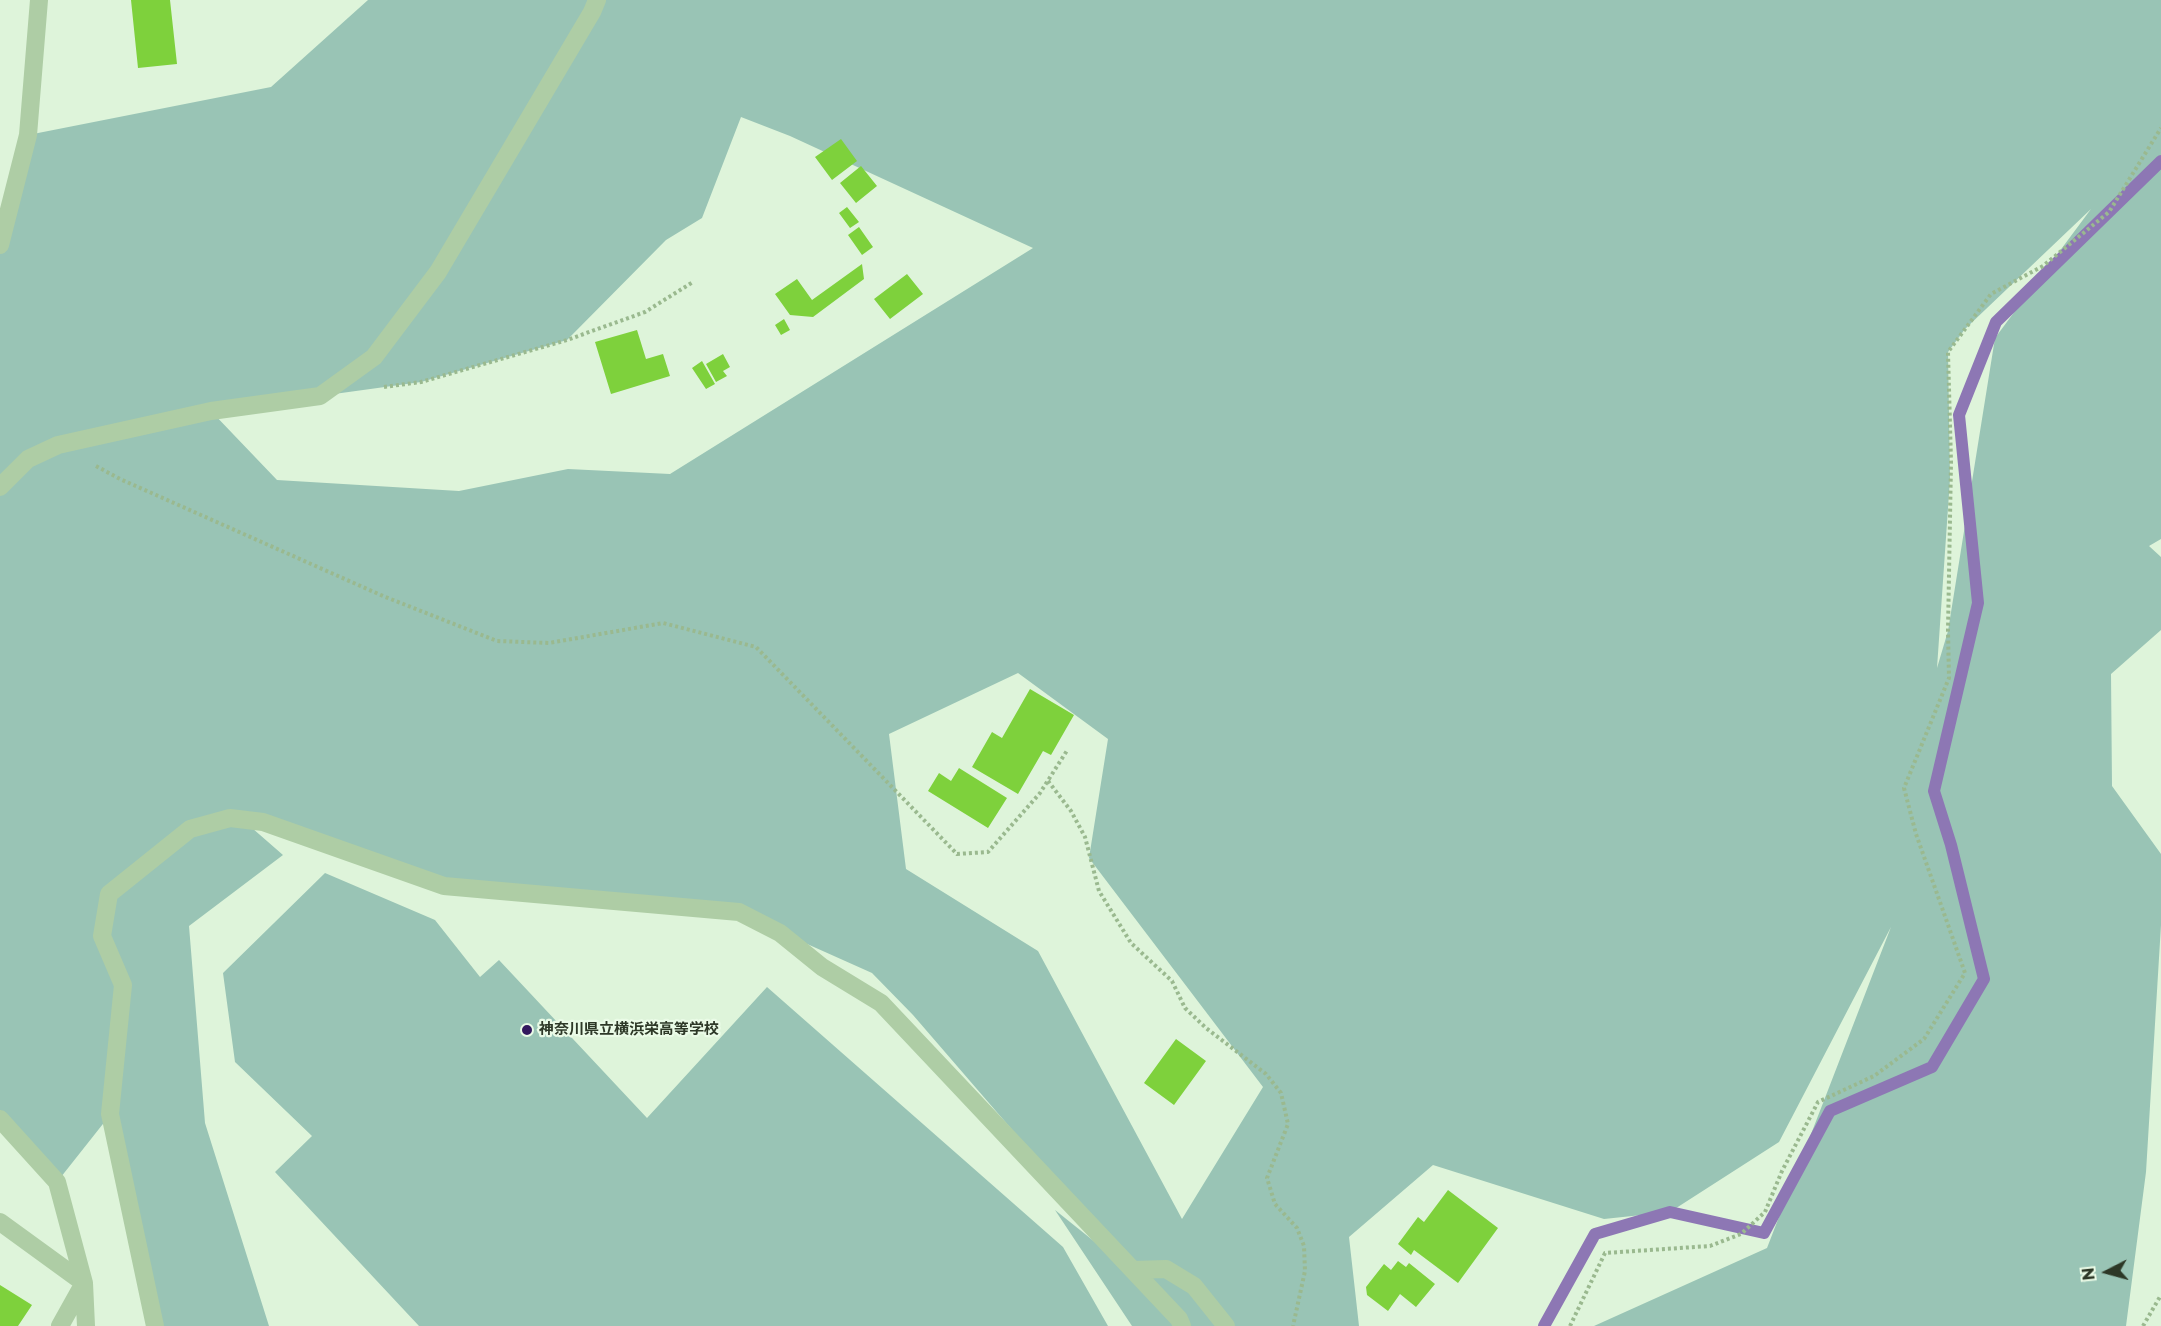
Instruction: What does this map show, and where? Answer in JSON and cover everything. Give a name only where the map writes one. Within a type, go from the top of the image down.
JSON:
[{"type":"street","points":[[0,245],[28,135],[39,0]]},
{"type":"street","points":[[0,488],[27,459],[58,445],[211,411],[320,396],[374,357],[438,272],[597,0]]},
{"type":"street","points":[[155,1326],[110,1114],[123,985],[102,936],[109,894],[190,830],[230,818],[263,822],[444,886],[739,912],[780,933],[822,967],[881,1003],[1179,1319],[1182,1326]]},
{"type":"street","points":[[0,1119],[57,1182],[84,1283],[86,1326]]},
{"type":"street","points":[[0,1222],[84,1283]]},
{"type":"street","points":[[1133,1270],[1166,1269],[1194,1286],[1226,1326]]},
{"type":"street","points":[[60,1326],[84,1283]]},
{"type":"path","points":[[1570,1326],[1605,1253],[1710,1246],[1741,1234],[1765,1212],[1782,1170],[1818,1102],[1874,1076],[1924,1039],[1965,973],[1916,834],[1904,788],[1949,678],[1951,462],[1948,352],[1991,294],[2043,266],[2109,212],[2161,128]]},
{"type":"path","points":[[376,388],[421,382],[567,340],[645,312],[693,282]]},
{"type":"path","points":[[58,445],[131,484],[383,596],[497,641],[549,643],[663,623],[756,647],[957,854],[988,852],[1048,782],[1068,749]]},
{"type":"path","points":[[1048,782],[1076,819],[1085,837],[1099,891],[1131,943],[1172,981],[1185,1008],[1206,1028],[1266,1074],[1281,1093],[1288,1124],[1268,1178],[1275,1204],[1297,1228],[1304,1246],[1305,1271],[1293,1326]]},
{"type":"path","points":[[2143,1326],[2161,1295]]},
{"type":"shaded area","points":[[368,0],[2161,0],[2161,539],[2149,546],[2161,557],[2161,630],[2111,674],[2112,786],[2161,854],[2161,925],[2146,1172],[2126,1326],[1594,1326],[1767,1248],[1891,927],[1779,1142],[1670,1212],[1604,1219],[1433,1165],[1349,1237],[1359,1326],[1132,1326],[1055,1210],[1140,1278],[913,1015],[872,973],[749,918],[472,888],[244,821],[283,855],[189,926],[205,1123],[269,1326],[155,1326],[110,1115],[57,1182],[0,1119],[0,245],[28,135],[271,87]],"holes":[[[741,117],[790,136],[1033,248],[670,474],[568,469],[459,491],[277,480],[211,411],[421,382],[567,340],[666,240],[702,218]],[[2091,209],[1995,338],[1948,631],[1937,668],[1950,479],[1948,352],[1965,329]],[[1018,673],[1108,739],[1089,858],[1263,1087],[1182,1219],[1038,951],[906,869],[889,734]]]},
{"type":"shaded area","name":"神奈川県立横浜栄高等学校","points":[[325,873],[435,920],[480,977],[499,960],[647,1118],[767,987],[1063,1247],[1108,1326],[419,1326],[275,1172],[312,1136],[235,1062],[223,973]]},
{"type":"building","points":[[131,0],[170,0],[177,64],[138,68]]},
{"type":"building","points":[[841,139],[857,161],[832,180],[815,157]]},
{"type":"building","points":[[861,166],[877,186],[856,203],[840,183]]},
{"type":"building","points":[[847,207],[859,222],[850,228],[839,213]]},
{"type":"building","points":[[859,227],[873,247],[862,255],[848,235]]},
{"type":"building","points":[[862,264],[864,279],[813,317],[790,315],[775,294],[797,279],[812,300]]},
{"type":"building","points":[[907,274],[923,294],[890,319],[874,299]]},
{"type":"building","points":[[784,319],[790,330],[781,335],[775,325]]},
{"type":"building","points":[[637,330],[646,359],[663,354],[670,376],[611,394],[595,342]]},
{"type":"building","points":[[723,354],[730,367],[723,371],[727,376],[716,382],[706,364]]},
{"type":"building","points":[[702,361],[715,384],[706,389],[692,368]]},
{"type":"building","points":[[1030,689],[1074,715],[1051,755],[1043,751],[1018,794],[972,767],[992,732],[1002,738]]},
{"type":"building","points":[[959,768],[1007,798],[988,828],[928,791],[939,773],[951,781]]},
{"type":"building","points":[[1176,1039],[1206,1061],[1174,1105],[1144,1083]]},
{"type":"building","points":[[1448,1190],[1498,1228],[1458,1283],[1414,1250],[1411,1255],[1398,1244],[1418,1217],[1424,1222]]},
{"type":"building","points":[[1398,1261],[1406,1267],[1409,1263],[1435,1284],[1416,1307],[1400,1294],[1388,1311],[1367,1295],[1366,1287],[1384,1264],[1391,1270]]},
{"type":"building","points":[[0,1285],[32,1305],[18,1326],[0,1326]]},
{"type":"waterway","points":[[1544,1326],[1595,1234],[1670,1212],[1764,1233],[1830,1111],[1932,1067],[1984,979],[1951,845],[1934,791],[1978,603],[1959,415],[1996,322],[2161,161]]},
{"type":"place","name":"神奈川県立横浜栄高等学校","points":[[527,1030]]}]
